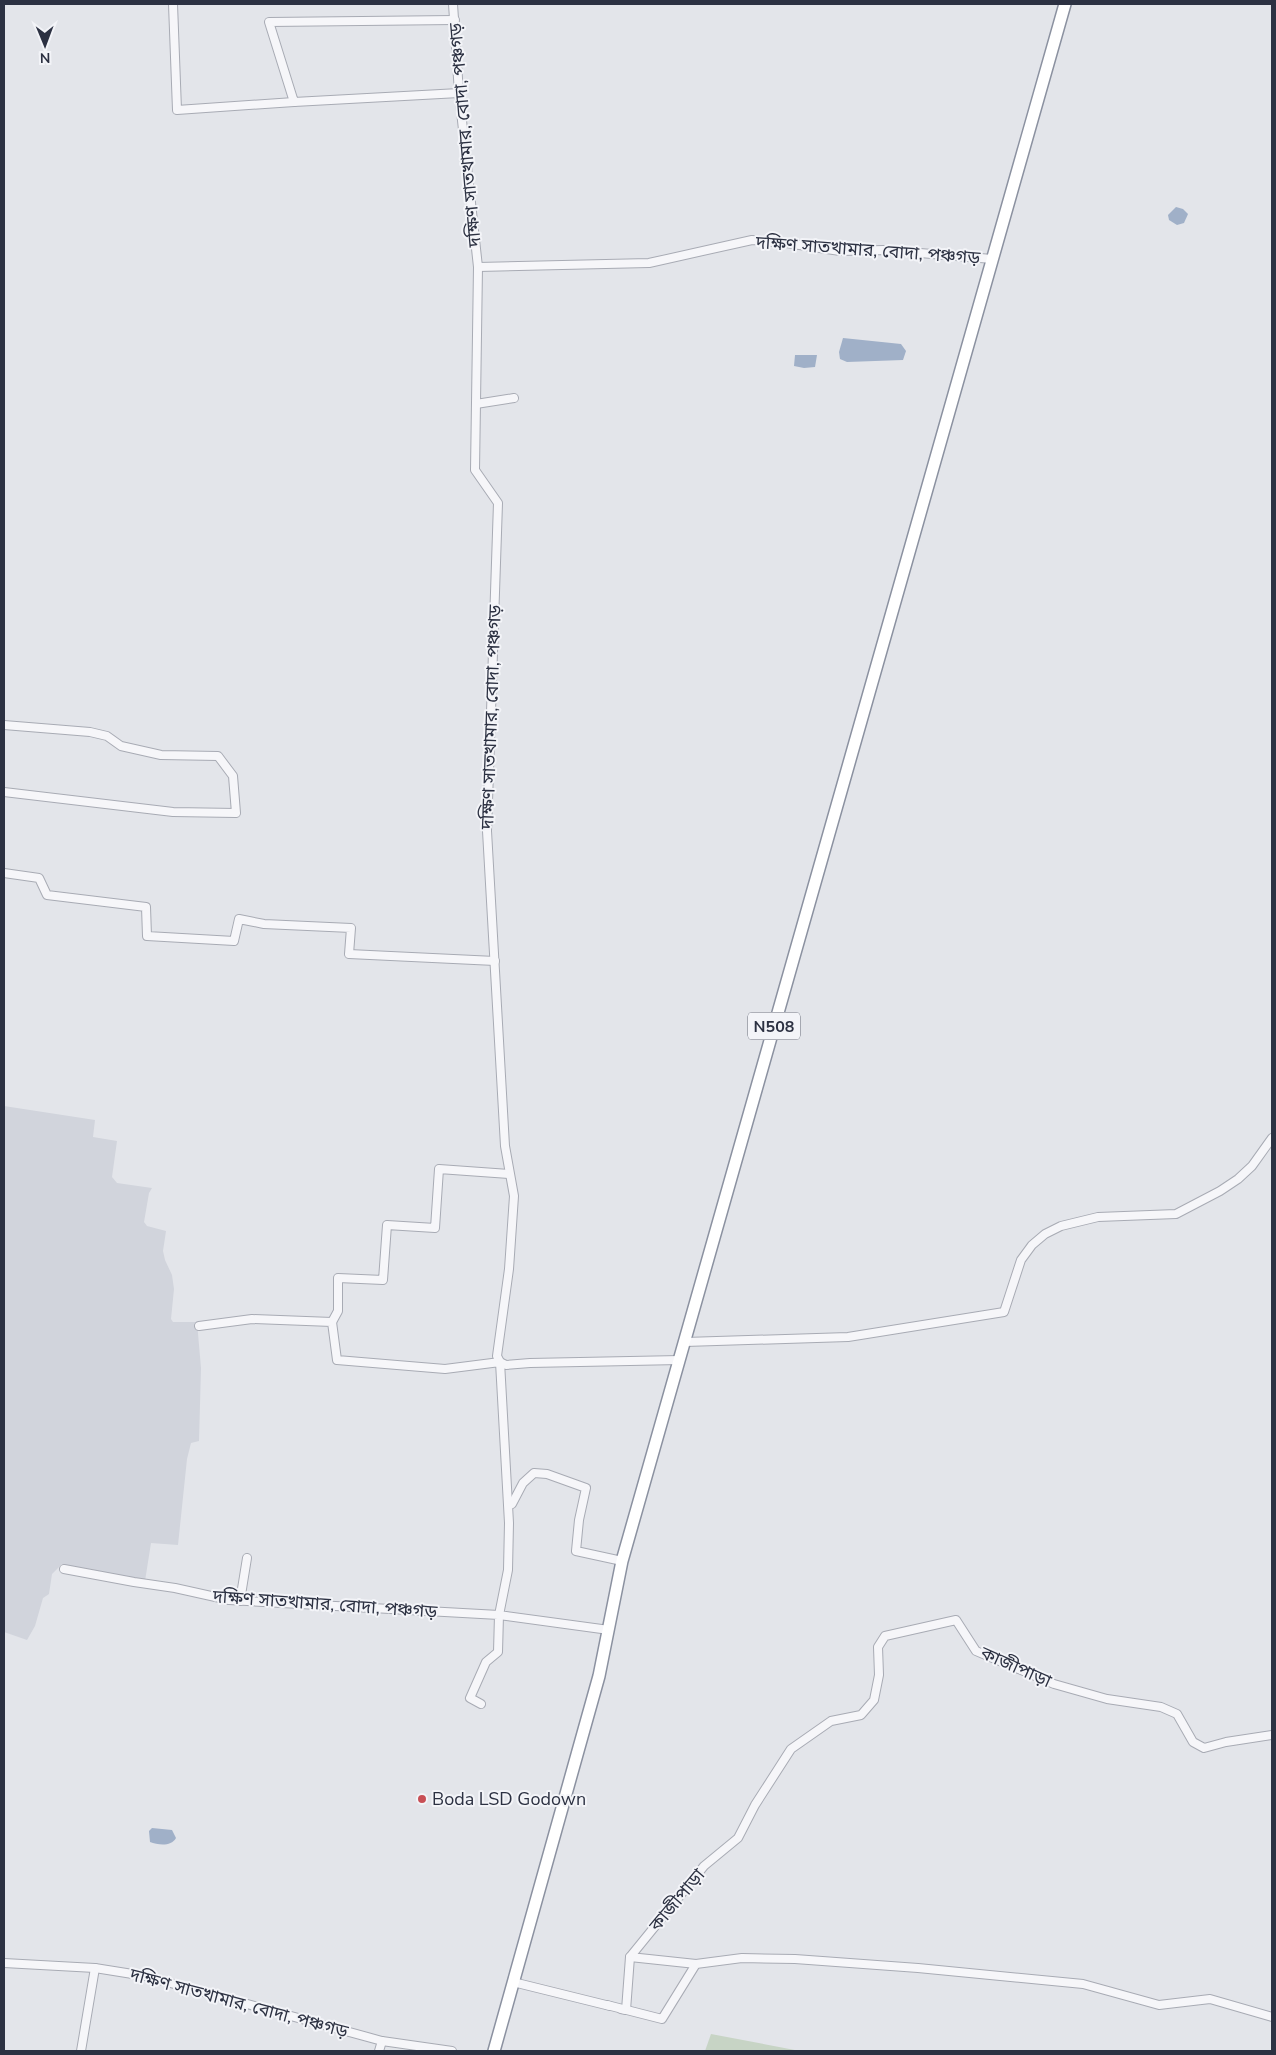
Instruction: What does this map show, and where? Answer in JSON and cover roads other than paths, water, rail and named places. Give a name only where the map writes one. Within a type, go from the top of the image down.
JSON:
[{"type":"highway","name":"N508","points":[[494,2051],[599,1676],[622,1561],[1065,4]]},
{"type":"street","points":[[173,4],[177,110],[459,93]]},
{"type":"street","name":"দক্ষিণ সাতখামার, বোদা, পঞ্চগড়","points":[[453,4],[459,93],[478,266],[475,470],[498,503],[487,831],[505,1146],[514,1196],[509,1269],[497,1356],[500,1362],[509,1523],[508,1570],[499,1615],[498,1652],[486,1662],[470,1698],[481,1704]]},
{"type":"street","points":[[294,102],[270,22],[455,20]]},
{"type":"street","name":"দক্ষিণ সাতখামার, বোদা, পঞ্চগড়","points":[[478,266],[649,263],[752,240],[840,251],[884,250],[992,259]]},
{"type":"street","points":[[476,404],[514,398]]},
{"type":"street","points":[[4,725],[90,732],[107,736],[121,746],[161,754],[218,756],[233,776],[236,813],[173,812],[4,792]]},
{"type":"street","points":[[4,873],[39,878],[47,895],[146,907],[147,936],[234,942],[239,919],[264,924],[351,928],[349,954],[495,961]]},
{"type":"street","points":[[685,1342],[848,1336],[1004,1312],[1021,1260],[1032,1245],[1045,1234],[1061,1226],[1098,1217],[1176,1214],[1220,1191],[1238,1179],[1252,1166],[1272,1138]]},
{"type":"street","points":[[509,1174],[439,1169],[435,1228],[387,1225],[383,1280],[338,1278],[338,1311],[332,1322],[337,1360],[445,1369],[500,1362],[506,1365],[680,1360]]},
{"type":"street","points":[[199,1326],[252,1318],[332,1322]]},
{"type":"street","points":[[512,1504],[523,1483],[534,1473],[556,1477],[586,1488],[578,1520],[576,1550],[622,1561]]},
{"type":"street","points":[[240,1601],[247,1558]]},
{"type":"street","name":"দক্ষিণ সাতখামার, বোদা, পঞ্চগড়","points":[[64,1569],[240,1601],[499,1615],[609,1630]]},
{"type":"street","name":"কাজীপাড়া","points":[[630,1956],[704,1866],[738,1838],[755,1804],[791,1749],[831,1721],[861,1715],[874,1700],[879,1675],[878,1647],[885,1636],[956,1620],[976,1651],[1054,1684],[1107,1699],[1160,1707],[1177,1714],[1193,1742],[1204,1748],[1226,1742],[1272,1735]]},
{"type":"street","points":[[607,2005],[626,2010],[630,1956]]},
{"type":"street","name":"কাজীপাড়া","points":[[630,1956],[696,1964],[742,1958],[794,1959],[918,1968],[1083,1984],[1159,2005],[1210,1999],[1272,2017]]},
{"type":"street","name":"দক্ষিণ সাতখামার, বোদা, পঞ্চগড়","points":[[4,1963],[95,1968],[145,1976],[382,2041],[452,2051]]},
{"type":"street","points":[[513,1982],[662,2019],[696,1964]]},
{"type":"street","points":[[81,2051],[95,1968]]},
{"type":"street","points":[[379,2051],[382,2041]]},
{"type":"water","points":[[1176,207],[1183,209],[1188,214],[1184,223],[1177,225],[1169,220],[1168,215]]},
{"type":"water","points":[[843,338],[901,344],[906,351],[903,360],[847,362],[840,359],[839,352]]},
{"type":"water","points":[[795,355],[817,355],[815,367],[804,368],[794,366]]},
{"type":"water","points":[[152,1828],[172,1830],[176,1838],[168,1844],[150,1842],[149,1831]]},
{"type":"place","name":"Boda LSD Godown","points":[[422,1799]]}]
